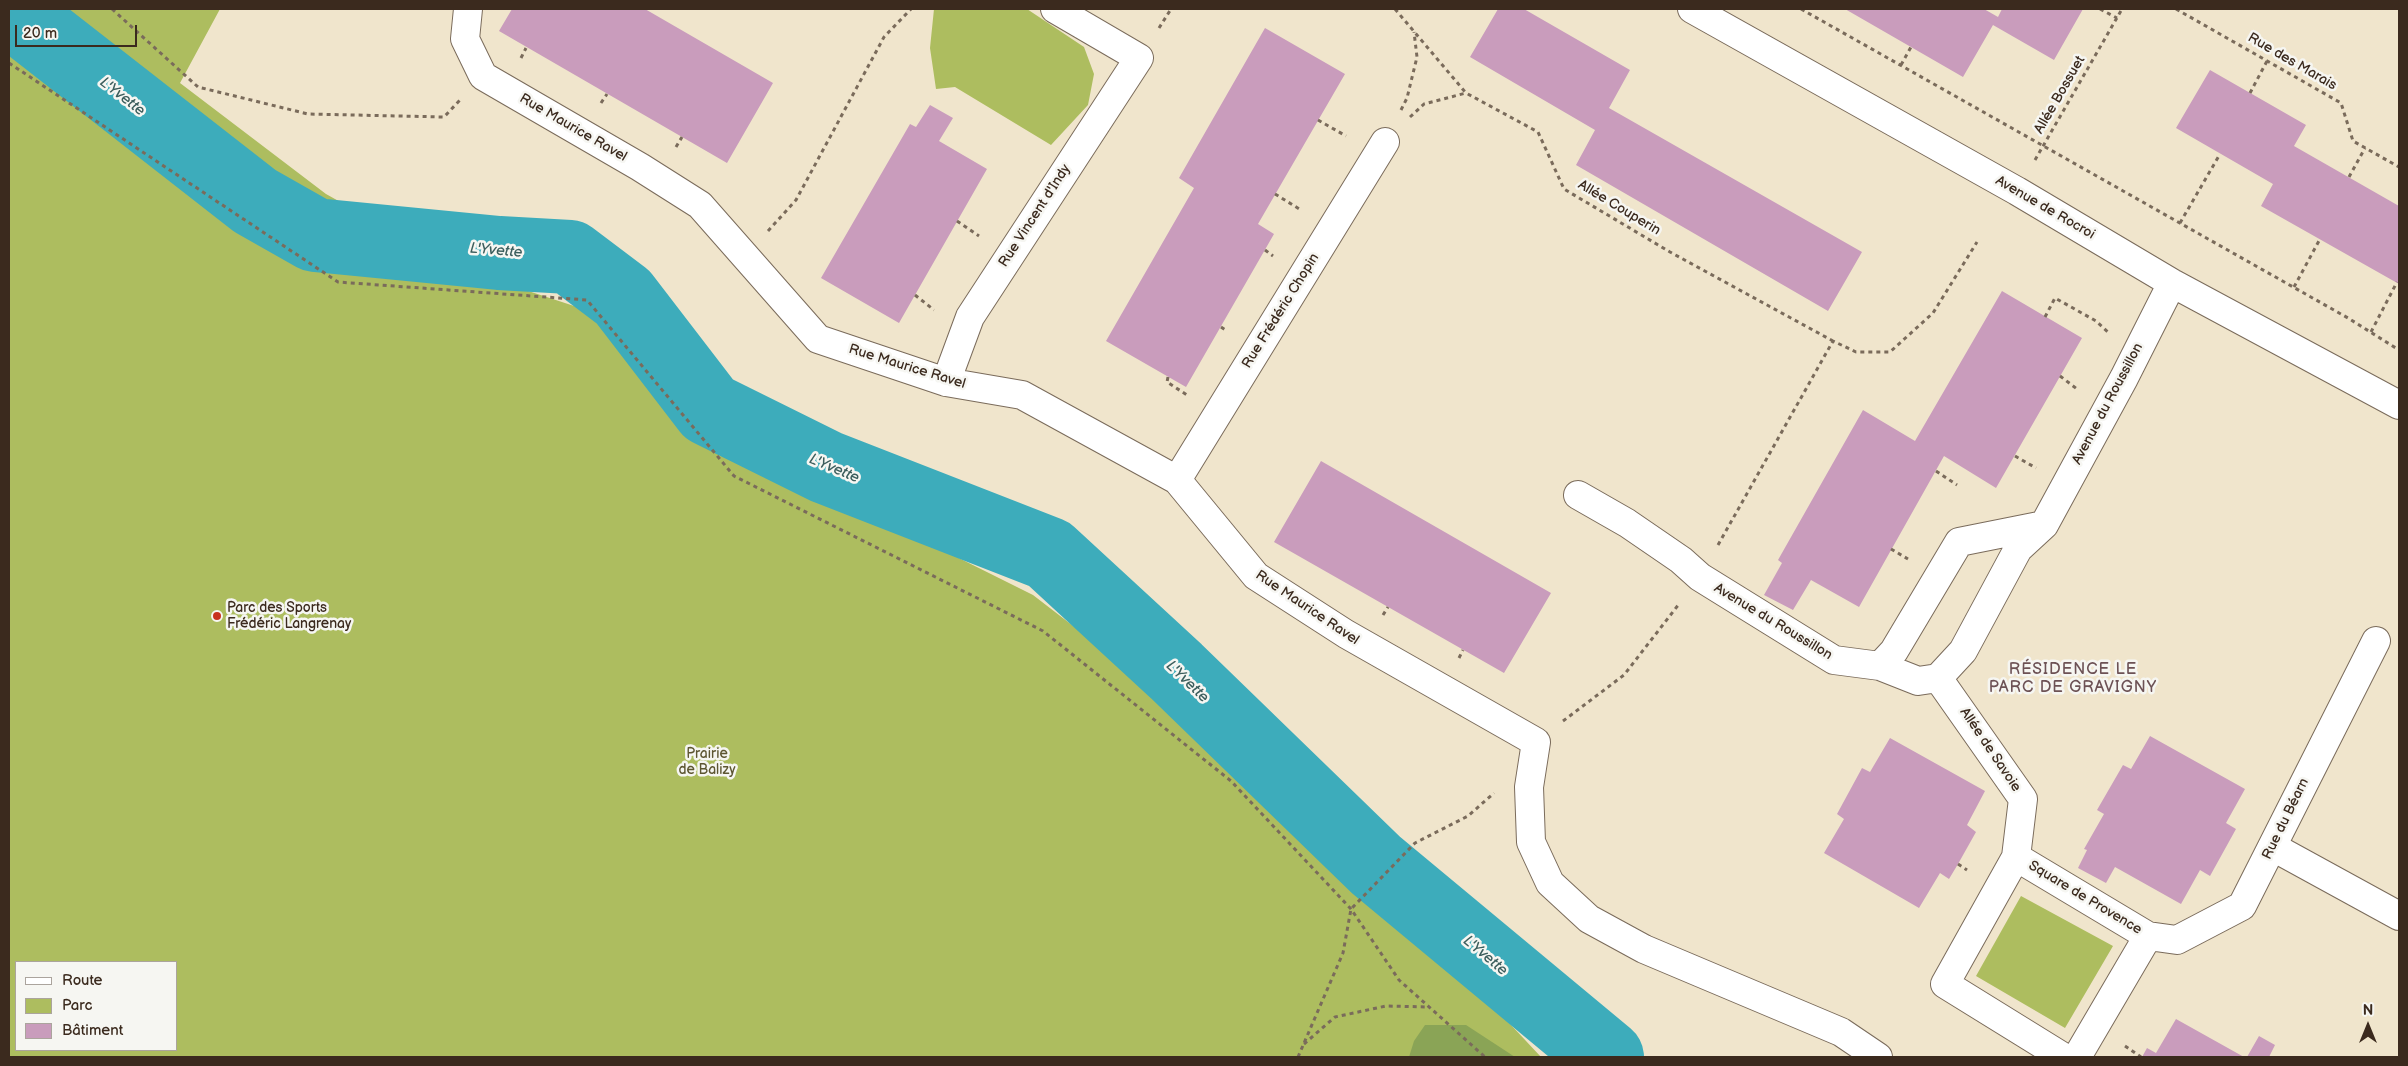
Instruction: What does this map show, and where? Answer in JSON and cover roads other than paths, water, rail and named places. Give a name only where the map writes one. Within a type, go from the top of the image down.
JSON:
[{"type":"street","name":"Rue Maurice Ravel","points":[[468,9],[466,39],[483,76],[640,167],[700,205],[818,339],[946,382],[1022,395],[1177,480],[1256,576],[1352,638],[1536,742],[1529,787],[1532,842],[1550,884],[1589,919],[1636,944],[1842,1032],[1878,1057]]},
{"type":"street","name":"Rue Vincent d'Indy","points":[[946,382],[970,317],[1139,58],[1055,9]]},
{"type":"street","name":"Avenue de Rocroi","points":[[1692,9],[2017,191],[2172,283],[2399,405]]},
{"type":"street","name":"Rue Frédéric Chopin","points":[[1177,480],[1385,142]]},
{"type":"street","name":"Avenue du Roussillon","points":[[1578,495],[1627,523],[1681,560],[1700,578],[1834,660],[1880,666],[1918,681],[1938,678],[1963,651],[2018,549],[2044,525],[2124,378],[2172,283]]},
{"type":"street","points":[[1880,666],[1894,651],[1959,542],[2044,525]]},
{"type":"street","name":"Rue du Béarn","points":[[2148,936],[2177,940],[2242,906],[2376,641]]},
{"type":"street","name":"Allée de Savoie","points":[[1938,678],[2023,799],[2016,858]]},
{"type":"street","points":[[2273,846],[2399,916]]},
{"type":"street","name":"Square de Provence","points":[[2063,1057],[1945,984],[2016,858],[2148,936],[2077,1057]]},
{"type":"waterway","name":"L'Yvette","points":[[9,9],[255,201],[315,235],[499,253],[570,257],[623,297],[709,409],[826,467],[1049,554],[1176,671],[1376,865],[1607,1057]]},
{"type":"place","name":"Parc des Sports Frédéric Langrenay","points":[[217,616]]},
{"type":"district","name":"RÉSIDENCE LE PARC DE GRAVIGNY","points":[[2073,679]]},
{"type":"park label","name":"Prairie de Balizy","points":[[707,762]]}]
